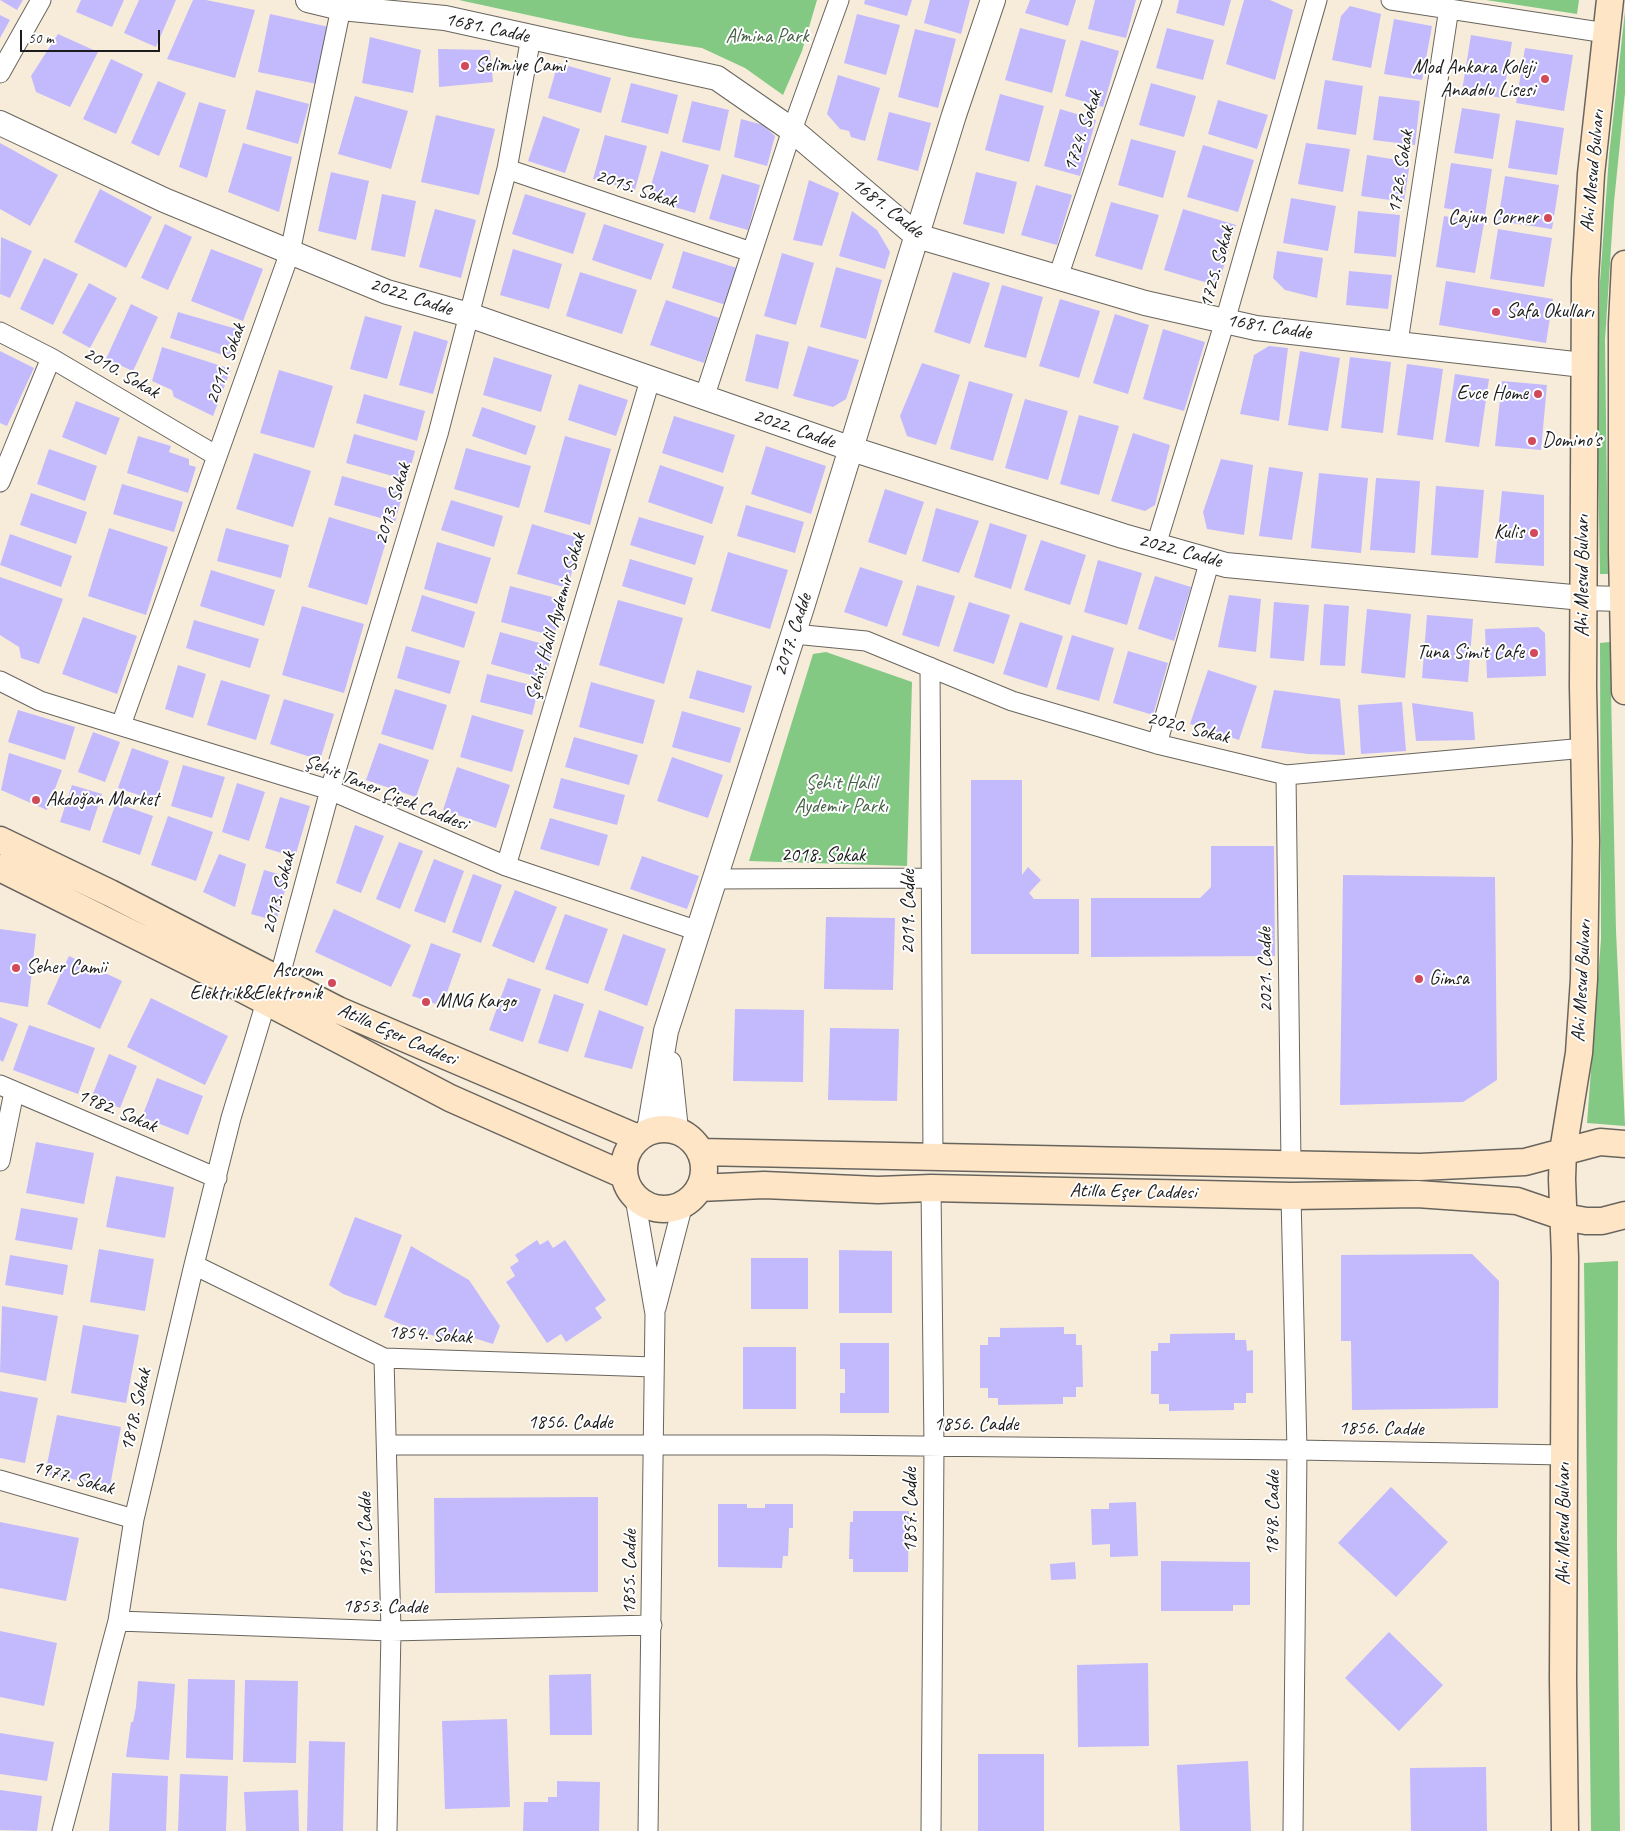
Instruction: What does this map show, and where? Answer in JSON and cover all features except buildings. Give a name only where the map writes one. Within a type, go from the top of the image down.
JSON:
[{"type":"main road","name":"Ahi Mesud Bulvarı","points":[[1565,1831],[1563,1151],[1579,1053],[1584,980],[1583,365],[1585,279],[1591,174],[1610,0]]},
{"type":"main road","name":"Ahi Mesud Bulvarı","points":[[1625,264],[1625,691]]},
{"type":"main road","name":"Atilla Eşer Caddesi","points":[[0,840],[110,893],[338,1010],[643,1135]]},
{"type":"main road","name":"Atilla Eşer Caddesi","points":[[0,868],[230,982],[450,1098],[624,1175]]},
{"type":"main road","points":[[662,1129],[676,1130],[688,1137],[700,1152],[704,1173],[691,1196],[671,1209],[656,1208],[635,1198],[628,1187],[624,1175],[626,1155],[643,1135],[662,1129]]},
{"type":"main road","points":[[1563,1151],[1600,1142],[1625,1144]]},
{"type":"main road","name":"Atilla Eşer Caddesi","points":[[700,1152],[1420,1167],[1525,1162],[1563,1151]]},
{"type":"main road","name":"Atilla Eşer Caddesi","points":[[691,1196],[764,1185],[878,1190],[931,1188],[1291,1196],[1417,1194],[1517,1201],[1564,1217]]},
{"type":"main road","points":[[1564,1217],[1602,1221],[1625,1216]]},
{"type":"street","points":[[0,73],[41,0]]},
{"type":"street","name":"1681. Cadde","points":[[308,0],[341,8],[445,18],[717,78],[792,130],[917,236],[1145,302],[1256,328],[1398,342],[1583,365]]},
{"type":"street","points":[[704,398],[792,130],[839,0]]},
{"type":"street","name":"2017. Cadde","points":[[643,1135],[666,1031],[794,634],[954,115],[993,0]]},
{"type":"street","name":"1724. Sokak","points":[[1058,277],[1152,0]]},
{"type":"street","name":"1725. Sokak","points":[[1156,545],[1225,321],[1317,0]]},
{"type":"street","points":[[1391,0],[1606,33]]},
{"type":"street","name":"2011. Sokak","points":[[121,725],[290,252],[341,8]]},
{"type":"street","name":"1726. Sokak","points":[[1398,342],[1449,8]]},
{"type":"street","name":"2013. Sokak","points":[[279,979],[330,790],[438,434],[507,169],[531,37]]},
{"type":"street","name":"2022. Cadde","points":[[0,123],[164,200],[388,292],[469,315],[650,380],[852,449],[1156,545],[1236,566],[1583,598],[1624,599]]},
{"type":"street","name":"2015. Sokak","points":[[507,169],[751,252]]},
{"type":"street","name":"2010. Sokak","points":[[0,332],[51,358],[217,456]]},
{"type":"street","points":[[0,482],[51,358]]},
{"type":"street","name":"Şehit Halil Aydemir Sokak","points":[[506,866],[650,380]]},
{"type":"street","points":[[1157,744],[1210,560]]},
{"type":"street","name":"2020. Sokak","points":[[794,634],[866,641],[1012,701],[1157,744],[1286,775],[1585,748]]},
{"type":"street","name":"2019. Cadde","points":[[930,667],[933,1157]]},
{"type":"street","name":"Şehit Taner Çiçek Caddesi","points":[[0,681],[40,701],[330,790],[506,866],[698,931]]},
{"type":"street","name":"2021. Cadde","points":[[1286,775],[1291,1164]]},
{"type":"street","name":"2018. Sokak","points":[[715,879],[931,878]]},
{"type":"street","name":"1818. Sokak","points":[[62,1831],[118,1621],[134,1519],[194,1265],[232,1118],[266,1002]]},
{"type":"street","name":"2017. Cadde","points":[[666,1031],[676,1130]]},
{"type":"street","points":[[0,1161],[7,1089]]},
{"type":"street","name":"1982. Sokak","points":[[7,1089],[217,1178]]},
{"type":"street","name":"1857. Cadde","points":[[931,1188],[934,1447],[931,1831]]},
{"type":"street","name":"1855. Cadde","points":[[655,1314],[691,1196]]},
{"type":"street","name":"1848. Cadde","points":[[1291,1196],[1297,1450],[1293,1831]]},
{"type":"street","name":"1855. Cadde","points":[[635,1198],[655,1314],[648,1831]]},
{"type":"street","name":"1854. Sokak","points":[[194,1265],[384,1358],[654,1367]]},
{"type":"street","name":"1851. Cadde","points":[[384,1358],[391,1631],[387,1831]]},
{"type":"street","name":"1856. Cadde","points":[[387,1446],[934,1447],[1297,1450],[1564,1455]]},
{"type":"street","name":"1977. Sokak","points":[[0,1480],[134,1519]]},
{"type":"street","name":"1853. Cadde","points":[[118,1621],[391,1631],[652,1625]]},
{"type":"green space","name":"Almina Park","points":[[459,0],[817,0],[802,51],[783,95],[745,68],[702,48],[629,37]]},
{"type":"green space","points":[[1486,0],[1579,0],[1577,14]]},
{"type":"green space","points":[[1625,11],[1625,93],[1614,202],[1605,340],[1608,574],[1600,574],[1597,401],[1600,282],[1609,156]]},
{"type":"green space","points":[[1610,642],[1616,931],[1625,1126],[1587,1123],[1601,939],[1600,643]]},
{"type":"green space","name":"Şehit Halil Aydemir Parkı","points":[[826,652],[912,682],[907,866],[749,861],[813,654]]},
{"type":"green space","points":[[1618,1261],[1617,1546],[1620,1831],[1591,1831],[1584,1263]]},
{"type":"place","name":"Selimiye Cami","points":[[465,66]]},
{"type":"place","name":"Mod Ankara Koleji Anadolu Lisesi","points":[[1545,79]]},
{"type":"place","name":"Cajun Corner","points":[[1548,218]]},
{"type":"place","name":"Safa Okulları","points":[[1496,312]]},
{"type":"place","name":"Evce Home","points":[[1538,394]]},
{"type":"place","name":"Domino's","points":[[1532,441]]},
{"type":"place","name":"Kulis","points":[[1534,533]]},
{"type":"place","name":"Tuna Simit Cafe","points":[[1534,653]]},
{"type":"place","name":"Akdoğan Market","points":[[36,800]]},
{"type":"place","name":"Seher Camii","points":[[16,968]]},
{"type":"place","name":"Gimsa","points":[[1419,979]]},
{"type":"place","name":"Ascrom Elektrik&Elektronik","points":[[332,983]]},
{"type":"place","name":"MNG Kargo","points":[[426,1002]]}]
